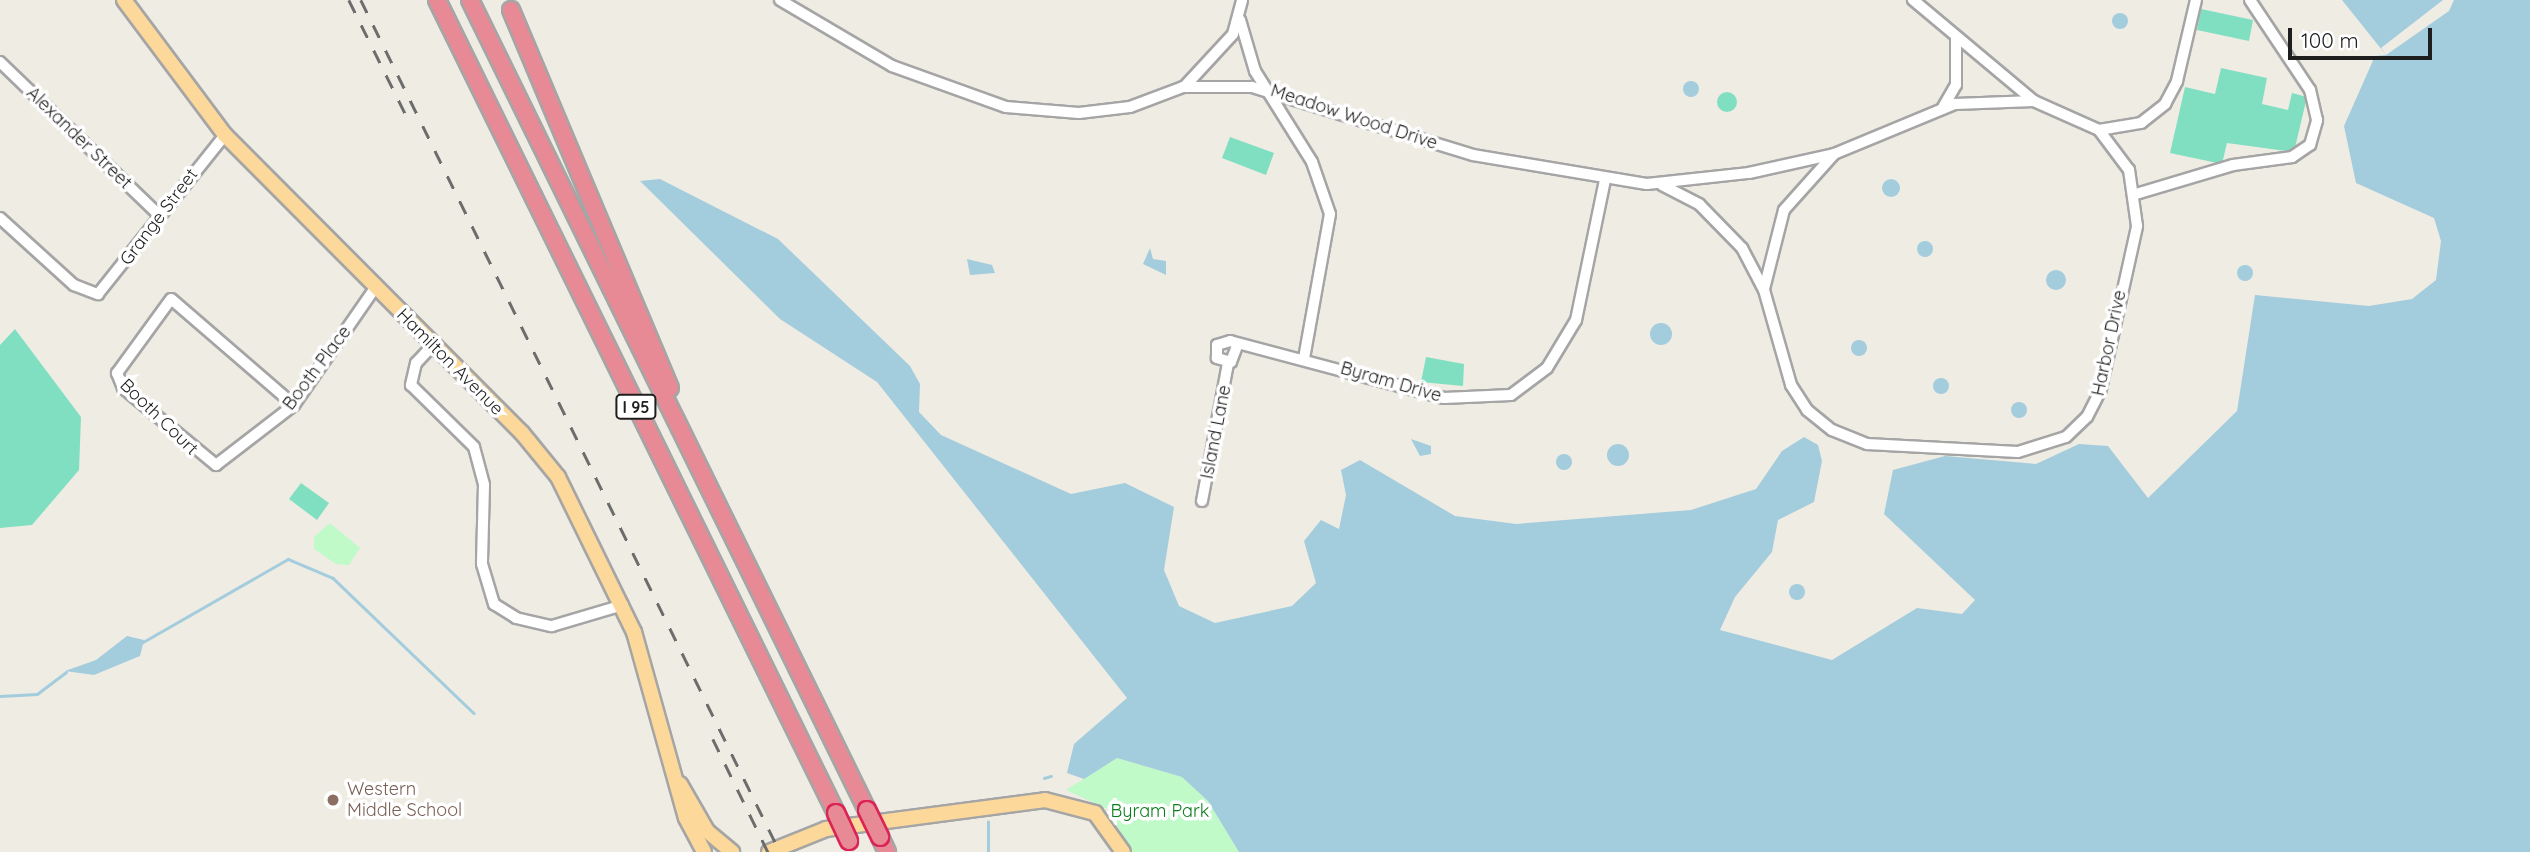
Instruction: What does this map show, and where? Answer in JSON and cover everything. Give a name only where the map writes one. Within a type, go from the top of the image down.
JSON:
[{"type":"highway","name":"I 95","points":[[437,0],[852,847]]},
{"type":"highway","name":"I 95","points":[[470,0],[883,845]]},
{"type":"highway","points":[[511,10],[702,475]]},
{"type":"main road","name":"Hamilton Avenue","points":[[124,0],[225,135],[544,459],[623,605],[679,782],[686,818],[704,852]]},
{"type":"main road","name":"Hamilton Avenue","points":[[679,782],[707,831],[732,852]]},
{"type":"main road","points":[[769,852],[826,829],[919,814],[1065,800],[1096,813],[1123,852]]},
{"type":"street","name":"Meadow Wood Drive","points":[[780,0],[892,66],[1006,107],[1079,113],[1118,109],[1184,87],[1264,88],[1473,155],[1605,180],[1662,185],[1834,154],[1942,109],[2034,101]]},
{"type":"street","points":[[1242,0],[1240,20],[1264,88],[1312,163],[1330,215],[1304,358]]},
{"type":"street","points":[[1913,0],[1956,39],[2034,101]]},
{"type":"street","points":[[2099,130],[2141,123],[2165,104],[2177,81],[2196,0]]},
{"type":"street","points":[[2136,194],[2233,165],[2292,157],[2310,145],[2317,120],[2310,90],[2250,0]]},
{"type":"street","points":[[1184,87],[1217,55],[1240,20]]},
{"type":"street","points":[[1942,109],[1956,85],[1956,39]]},
{"type":"street","name":"Alexander Street","points":[[0,62],[158,215]]},
{"type":"street","name":"Harbor Drive","points":[[1662,185],[1699,204],[1732,233],[1764,290],[1791,385],[1807,410],[1832,430],[1876,445],[2034,450],[2066,437],[2095,404],[2137,226],[2136,194],[2124,159],[2099,130],[2034,101]]},
{"type":"street","name":"Grange Street","points":[[0,218],[61,275],[90,293],[106,288],[158,215],[225,135]]},
{"type":"street","name":"Harbor Drive","points":[[1764,290],[1784,210],[1834,154]]},
{"type":"street","name":"Byram Drive","points":[[1237,346],[1304,358],[1444,398],[1496,399],[1524,389],[1547,368],[1576,320],[1605,180]]},
{"type":"street","name":"Booth Place","points":[[216,465],[294,405],[375,288]]},
{"type":"street","name":"Booth Court","points":[[216,465],[116,377],[166,303],[176,301],[294,405]]},
{"type":"street","points":[[1226,340],[1237,346],[1237,356],[1228,363],[1217,358],[1217,345],[1226,340]]},
{"type":"street","points":[[433,345],[416,363],[411,385],[474,447],[484,485],[482,564],[494,604],[516,618],[552,626],[623,605]]},
{"type":"street","name":"Island Lane","points":[[1202,501],[1228,363]]},
{"type":"green space","points":[[2201,9],[2253,20],[2249,41],[2197,30]]},
{"type":"green space","points":[[2221,68],[2267,78],[2262,104],[2288,110],[2292,93],[2307,97],[2294,152],[2227,143],[2222,164],[2170,153],[2185,87],[2215,94]]},
{"type":"green space","points":[[1727,92],[1734,95],[1737,102],[1734,109],[1727,112],[1720,109],[1717,102],[1720,95]]},
{"type":"green space","points":[[1230,137],[1274,153],[1266,175],[1222,158]]},
{"type":"green space","points":[[15,329],[81,417],[79,470],[32,525],[0,528],[0,345]]},
{"type":"green space","points":[[1426,357],[1464,364],[1463,386],[1421,382]]},
{"type":"green space","points":[[301,483],[329,503],[317,520],[289,499]]},
{"type":"green space","points":[[330,523],[360,548],[349,565],[336,564],[314,549],[314,537]]},
{"type":"green space","name":"Byram Park","points":[[1117,758],[1182,777],[1208,801],[1239,852],[1131,852],[1109,810],[1066,790]]},
{"type":"water","points":[[2342,0],[2530,0],[2530,852],[1239,852],[1208,801],[1182,777],[1117,758],[1084,779],[1067,773],[1074,744],[1127,698],[877,382],[780,319],[640,181],[660,179],[778,239],[910,366],[920,384],[919,412],[941,435],[1071,494],[1125,483],[1174,507],[1164,570],[1179,606],[1215,623],[1292,606],[1316,583],[1304,541],[1321,520],[1339,529],[1346,495],[1341,470],[1360,460],[1455,516],[1516,524],[1691,510],[1756,489],[1782,451],[1804,437],[1818,445],[1822,461],[1814,502],[1778,520],[1772,552],[1735,597],[1720,630],[1832,660],[1917,608],[1962,614],[1975,600],[1884,514],[1893,470],[1945,456],[2036,464],[2079,444],[2108,446],[2148,498],[2237,411],[2255,295],[2369,306],[2412,299],[2436,280],[2441,241],[2434,218],[2356,183],[2344,126],[2375,56],[2386,55]]},
{"type":"water","points":[[2120,13],[2128,21],[2120,29],[2112,21]]},
{"type":"water","points":[[1691,81],[1699,89],[1691,97],[1683,89]]},
{"type":"water","points":[[1891,179],[1897,182],[1900,188],[1897,194],[1891,197],[1885,194],[1882,188],[1885,182]]},
{"type":"water","points":[[1925,241],[1931,243],[1931,255],[1925,257],[1919,255],[1917,249],[1919,243]]},
{"type":"water","points":[[1150,248],[1153,259],[1166,261],[1166,275],[1143,264]]},
{"type":"water","points":[[967,259],[992,265],[995,273],[970,275]]},
{"type":"water","points":[[2245,265],[2251,267],[2251,279],[2245,281],[2239,279],[2237,273],[2239,267]]},
{"type":"water","points":[[2056,270],[2063,273],[2066,280],[2063,287],[2056,290],[2049,287],[2046,280],[2049,273]]},
{"type":"water","points":[[1661,323],[1669,326],[1672,334],[1669,342],[1661,345],[1653,342],[1650,334],[1653,326]]},
{"type":"water","points":[[1859,340],[1865,342],[1865,354],[1859,356],[1853,354],[1851,348],[1853,342]]},
{"type":"water","points":[[1938,378],[1944,378],[1949,386],[1947,392],[1938,394],[1933,389],[1933,383]]},
{"type":"water","points":[[2019,402],[2027,410],[2019,418],[2011,410]]},
{"type":"water","points":[[1411,439],[1431,446],[1431,454],[1420,456]]},
{"type":"water","points":[[1618,444],[1626,447],[1629,455],[1626,463],[1618,466],[1610,463],[1607,455],[1610,447]]},
{"type":"water","points":[[1564,454],[1570,456],[1570,468],[1564,470],[1558,468],[1556,462],[1558,456]]},
{"type":"water","points":[[1797,584],[1803,586],[1803,598],[1797,600],[1791,598],[1789,592],[1791,586]]},
{"type":"water","points":[[127,636],[144,640],[140,656],[94,675],[65,671],[96,660]]},
{"type":"pier","points":[[2443,0],[2454,0],[2449,11],[2386,55],[2381,48]]},
{"type":"waterway","points":[[143,642],[288,559],[333,578],[474,713]]},
{"type":"waterway","points":[[0,696],[37,694],[66,672]]},
{"type":"waterway","points":[[1044,778],[1051,776]]},
{"type":"waterway","points":[[988,822],[988,852]]},
{"type":"railway","points":[[349,0],[410,123]]},
{"type":"railway","points":[[361,0],[780,852]]},
{"type":"railway","points":[[713,739],[768,852]]},
{"type":"place","name":"Western Middle School","points":[[333,800]]}]
